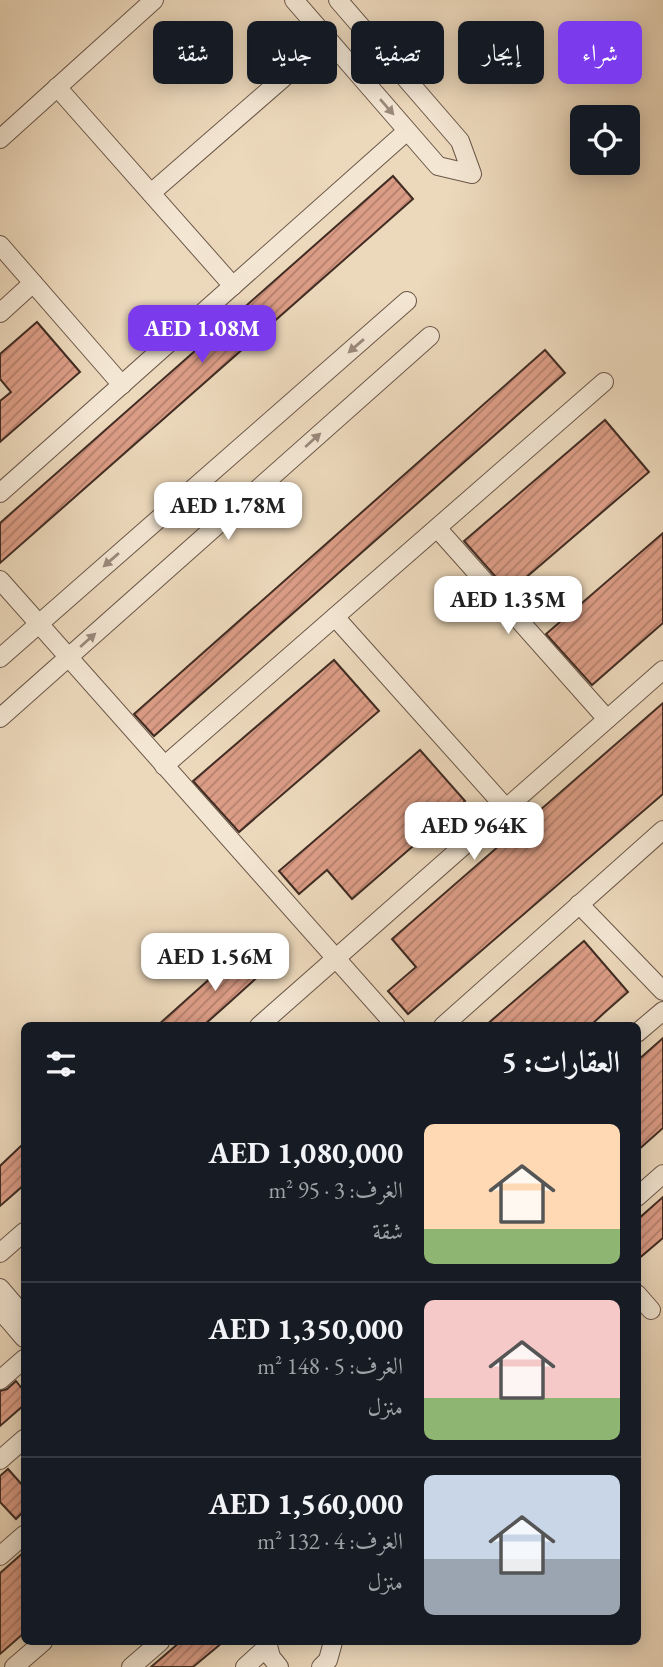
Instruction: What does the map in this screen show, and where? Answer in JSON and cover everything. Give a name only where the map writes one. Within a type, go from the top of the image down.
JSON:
[{"type":"street","points":[[0,139],[154,0]]},
{"type":"street","points":[[294,0],[312,21]]},
{"type":"street","points":[[337,49],[438,166],[472,174],[460,141],[338,0]]},
{"type":"street","points":[[151,193],[276,84]]},
{"type":"street","points":[[57,87],[233,286]]},
{"type":"street","points":[[0,493],[407,131]]},
{"type":"street","points":[[0,245],[122,385]]},
{"type":"street","points":[[0,313],[33,283]]},
{"type":"street","points":[[0,658],[407,301]]},
{"type":"street","points":[[0,718],[430,336]]},
{"type":"street","points":[[164,766],[604,382]]},
{"type":"street","points":[[436,528],[607,719]]},
{"type":"street","points":[[0,580],[392,1022]]},
{"type":"street","points":[[335,617],[506,808]]},
{"type":"street","points":[[264,1022],[663,670]]},
{"type":"street","points":[[447,1022],[663,830]]},
{"type":"street","points":[[579,904],[663,991]]},
{"type":"street","points":[[641,1029],[663,1010]]},
{"type":"street","points":[[641,1193],[663,1174]]},
{"type":"street","points":[[0,1254],[21,1235]]},
{"type":"street","points":[[0,1288],[21,1312]]},
{"type":"street","points":[[641,1299],[651,1310]]},
{"type":"street","points":[[0,1310],[21,1334]]},
{"type":"street","points":[[0,1380],[21,1362]]},
{"type":"street","points":[[0,1460],[21,1442]]},
{"type":"street","points":[[0,1556],[21,1538]]},
{"type":"street","points":[[14,1667],[40,1645]]},
{"type":"street","points":[[131,1667],[157,1645]]},
{"type":"street","points":[[245,1667],[266,1645]]},
{"type":"street","points":[[267,1645],[277,1667]]},
{"type":"street","points":[[321,1667],[328,1660],[333,1645]]},
{"type":"building","points":[[393,176],[413,199],[0,563],[0,523]]},
{"type":"building","points":[[37,322],[80,372],[0,442],[0,401],[11,392],[0,379],[0,354]]},
{"type":"building","points":[[545,350],[565,373],[154,736],[134,714]]},
{"type":"building","points":[[605,420],[649,472],[509,592],[464,541]]},
{"type":"building","points":[[663,533],[663,623],[592,685],[546,634]]},
{"type":"building","points":[[334,660],[379,711],[239,832],[193,781]]},
{"type":"building","points":[[663,703],[663,794],[408,1014],[388,991],[416,967],[392,939]]},
{"type":"building","points":[[420,750],[465,801],[352,899],[327,870],[299,894],[279,871]]},
{"type":"building","points":[[584,941],[628,992],[594,1022],[490,1022]]},
{"type":"building","points":[[242,950],[262,973],[207,1022],[161,1022]]},
{"type":"building","points":[[663,1038],[663,1128],[641,1147],[641,1057]]},
{"type":"building","points":[[21,1146],[21,1188],[0,1206],[0,1166]]},
{"type":"building","points":[[663,1197],[663,1238],[641,1257],[641,1216]]},
{"type":"building","points":[[16,1381],[21,1387],[21,1408],[0,1426],[0,1391]]},
{"type":"building","points":[[8,1469],[21,1484],[21,1514],[16,1519],[0,1502],[0,1476]]},
{"type":"building","points":[[21,1555],[21,1636],[0,1654],[0,1573]]},
{"type":"building","points":[[177,1645],[219,1645],[193,1667],[151,1667]]}]
